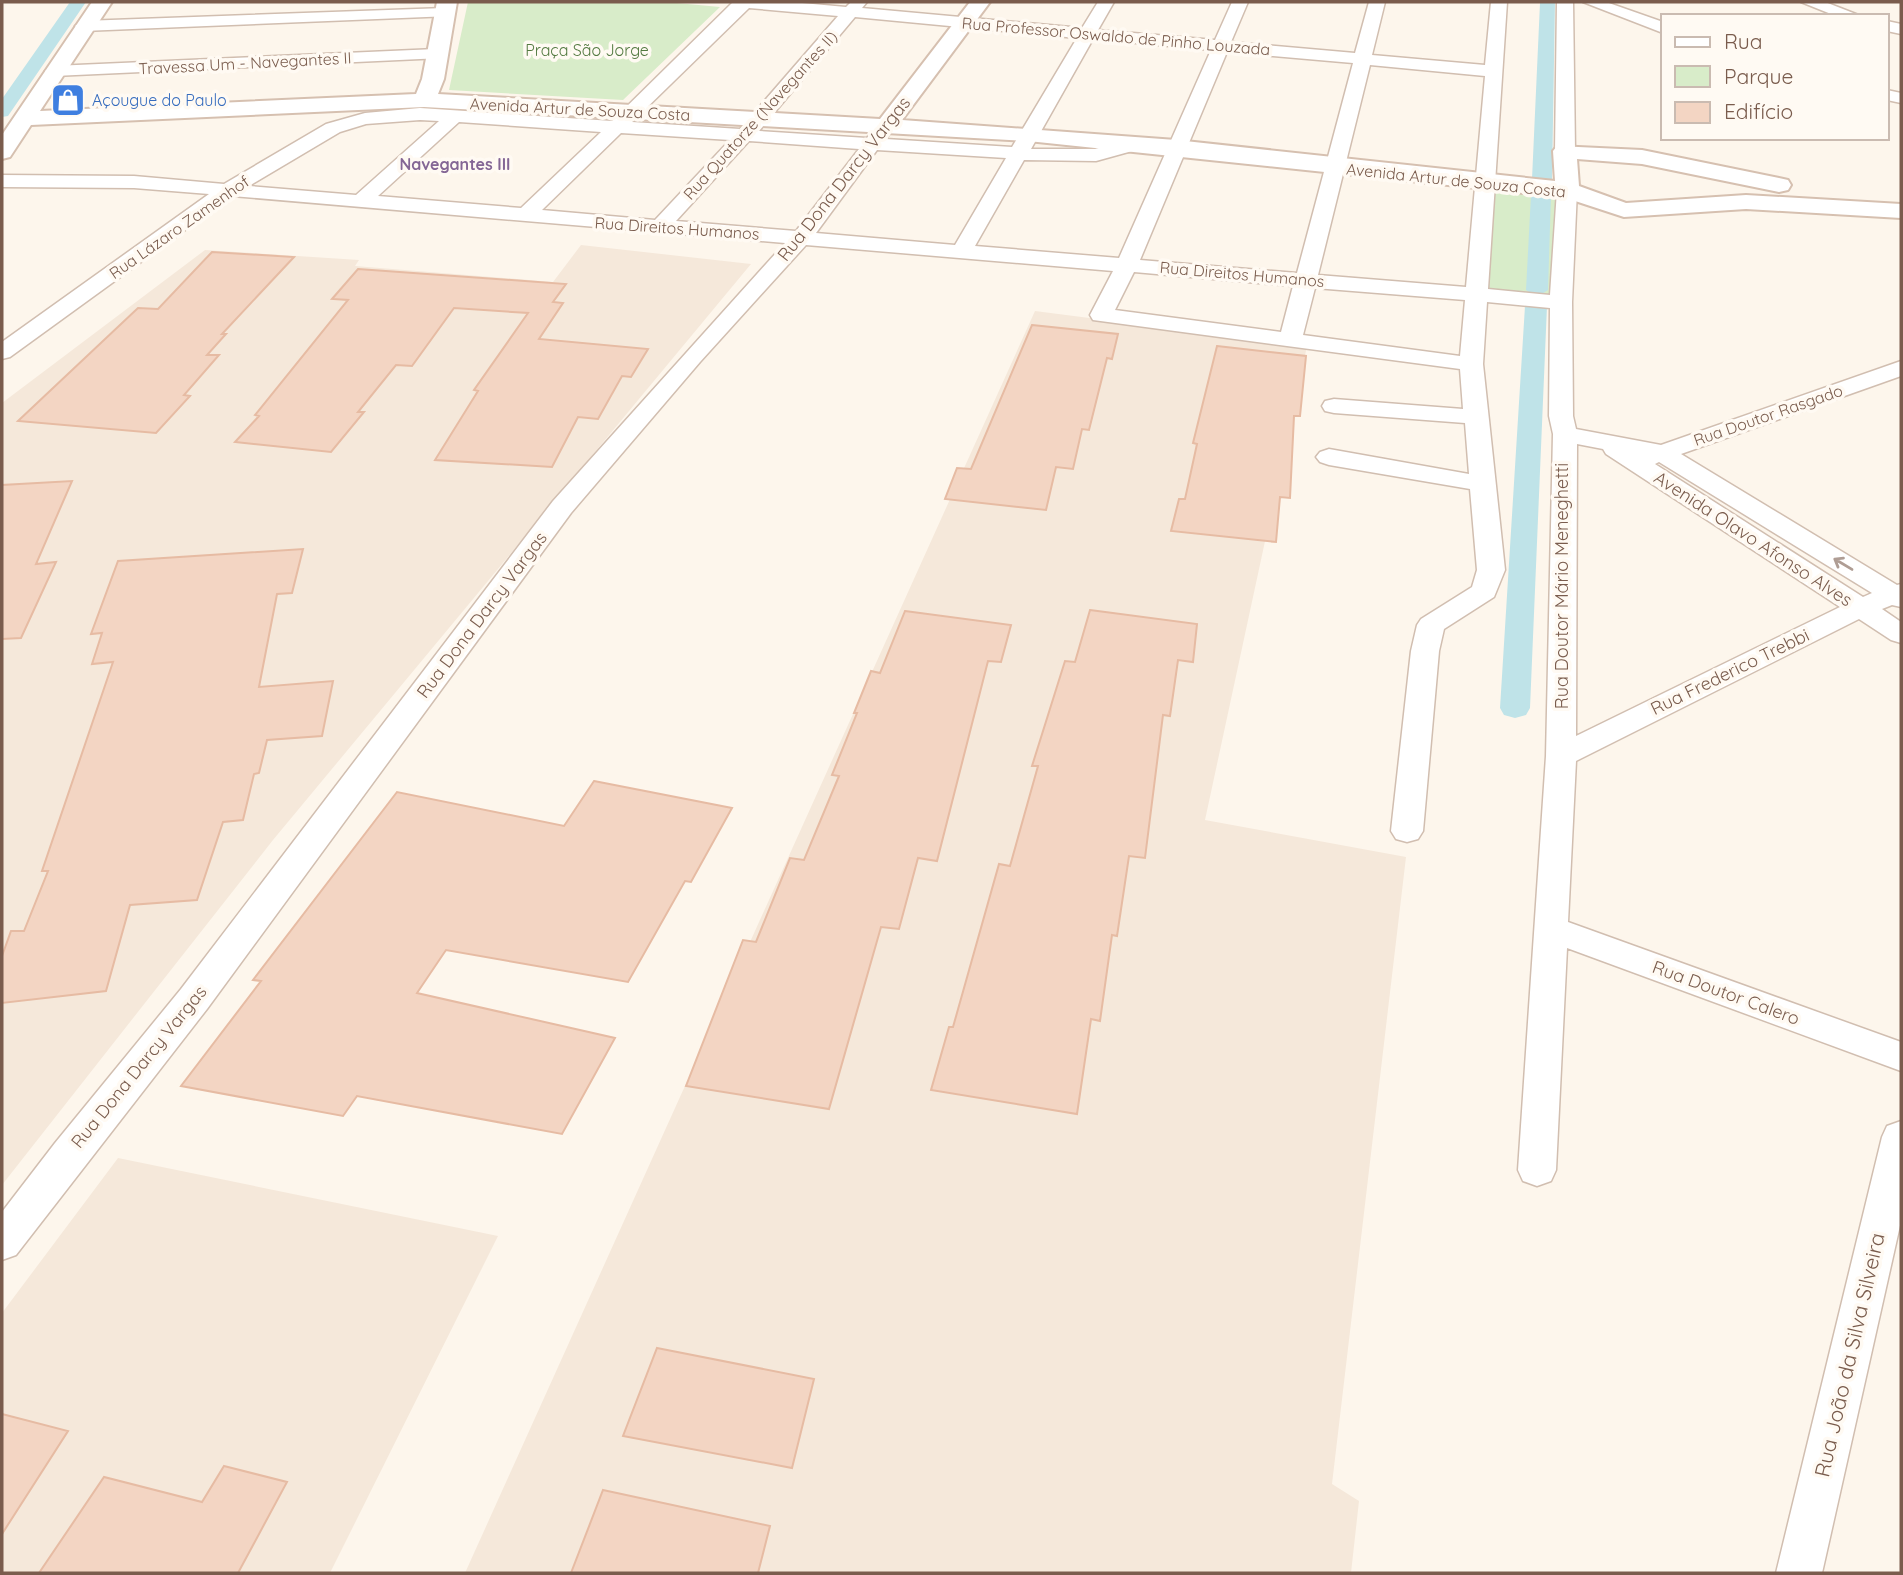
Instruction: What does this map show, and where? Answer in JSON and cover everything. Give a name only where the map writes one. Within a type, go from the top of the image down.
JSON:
[{"type":"street","points":[[2,152],[83,26],[102,2]]},
{"type":"street","points":[[525,216],[743,2]]},
{"type":"street","name":"Rua Professor Oswaldo de Pinho Louzada","points":[[743,2],[855,7],[964,22],[1492,71]]},
{"type":"street","name":"Rua Dona Darcy Vargas","points":[[2,1243],[69,1154],[194,999],[562,507],[692,357],[802,237],[980,2]]},
{"type":"street","points":[[962,251],[1107,2]]},
{"type":"street","points":[[1240,2],[1127,265],[1101,315],[1291,338],[1471,364]]},
{"type":"street","points":[[1291,338],[1377,2]]},
{"type":"street","points":[[1407,831],[1425,651],[1431,625],[1484,591],[1491,570],[1471,364],[1499,2]]},
{"type":"street","name":"Rua Doutor Mário Meneghetti","points":[[1537,1170],[1561,756],[1565,434],[1561,416],[1561,302],[1567,190],[1565,2]]},
{"type":"street","points":[[1591,2],[1661,27]]},
{"type":"street","points":[[1809,2],[1847,14]]},
{"type":"street","points":[[83,26],[446,7],[433,79],[422,107]]},
{"type":"street","name":"Rua Quatorze (Navegantes II)","points":[[660,227],[751,128],[855,7]]},
{"type":"street","name":"Travessa Um - Navegantes II","points":[[54,71],[436,54]]},
{"type":"street","name":"Avenida Artur de Souza Costa","points":[[365,119],[422,107],[455,116],[520,113]]},
{"type":"street","name":"Avenida Artur de Souza Costa","points":[[24,119],[422,107],[879,136],[1071,157],[1096,155],[1136,144]]},
{"type":"street","points":[[359,203],[455,116]]},
{"type":"street","name":"Rua Lázaro Zamenhof","points":[[2,352],[226,191],[333,128],[365,119]]},
{"type":"street","name":"Avenida Artur de Souza Costa","points":[[879,136],[1028,134],[1176,147],[1335,167],[1567,190],[1625,209],[1673,209],[1746,202],[1901,211]]},
{"type":"street","name":"Avenida Artur de Souza Costa","points":[[1565,151],[1643,157],[1762,183],[1891,194]]},
{"type":"street","name":"Rua Direitos Humanos","points":[[2,181],[134,182],[1561,302]]},
{"type":"street","name":"Avenida Artur de Souza Costa","points":[[1816,206],[1891,194]]},
{"type":"street","name":"Rua Doutor Rasgado","points":[[1636,463],[1660,452],[1901,368]]},
{"type":"street","points":[[1334,406],[1477,417]]},
{"type":"street","name":"Avenida Olavo Afonso Alves","points":[[1565,434],[1660,452],[1899,595]]},
{"type":"street","name":"Avenida Olavo Afonso Alves","points":[[1605,443],[1901,634]]},
{"type":"street","points":[[1329,457],[1483,484]]},
{"type":"street","name":"Rua Frederico Trebbi","points":[[1561,756],[1860,608],[1899,595]]},
{"type":"street","name":"Rua Doutor Calero","points":[[1551,929],[1901,1057]]},
{"type":"street","name":"Rua João da Silva Silveira","points":[[1799,1573],[1901,1137]]},
{"type":"shaded area","points":[[581,245],[751,264],[273,840],[2,1185],[2,403],[205,250],[359,260],[355,266],[553,282]]},
{"type":"shaded area","points":[[1035,311],[1307,346],[1205,820],[1406,857],[1332,1484],[1359,1501],[1351,1573],[465,1573]]},
{"type":"shaded area","points":[[118,1158],[498,1236],[330,1573],[2,1573],[2,1313]]},
{"type":"green space","name":"Praça São Jorge","points":[[468,2],[666,2],[720,7],[623,100],[449,90]]},
{"type":"green space","points":[[1500,189],[1556,198],[1553,293],[1549,295],[1486,288],[1493,192]]},
{"type":"building","points":[[212,252],[294,257],[222,334],[226,334],[207,355],[219,355],[184,395],[190,396],[156,433],[18,421],[138,308],[158,309]]},
{"type":"building","points":[[358,269],[566,284],[553,302],[563,303],[539,339],[648,349],[631,377],[622,376],[598,419],[578,417],[552,467],[435,460],[478,391],[474,390],[528,313],[454,308],[412,366],[396,365],[358,412],[364,412],[331,452],[235,442],[259,416],[255,415],[348,300],[332,299]]},
{"type":"building","points":[[1032,325],[1118,334],[1112,359],[1107,358],[1089,430],[1082,429],[1073,469],[1056,467],[1046,510],[945,499],[957,468],[971,469]]},
{"type":"building","points":[[1217,346],[1306,356],[1300,416],[1294,416],[1290,498],[1280,497],[1276,542],[1171,531],[1179,499],[1185,499],[1197,444],[1193,443]]},
{"type":"building","points":[[72,481],[36,564],[56,562],[21,638],[2,639],[2,485]]},
{"type":"building","points":[[303,549],[292,593],[277,594],[259,687],[333,681],[322,736],[267,740],[259,773],[254,774],[243,820],[223,822],[197,900],[130,905],[106,991],[2,1003],[2,956],[11,931],[24,931],[48,871],[42,871],[113,662],[92,664],[102,633],[91,634],[118,561]]},
{"type":"building","points":[[1090,610],[1197,624],[1193,662],[1178,660],[1170,716],[1163,715],[1145,858],[1129,856],[1117,936],[1112,935],[1100,1021],[1091,1019],[1077,1114],[931,1090],[949,1027],[953,1027],[999,864],[1010,866],[1038,766],[1032,766],[1065,661],[1075,662]]},
{"type":"building","points":[[905,611],[1011,625],[1001,662],[988,661],[937,861],[918,858],[899,929],[881,927],[829,1109],[686,1086],[743,940],[756,942],[790,858],[804,860],[839,776],[832,775],[871,671],[880,673]]},
{"type":"building","points":[[594,781],[732,808],[691,882],[685,881],[628,982],[446,950],[417,993],[615,1038],[562,1134],[357,1096],[343,1116],[181,1086],[261,981],[253,980],[397,792],[564,826]]},
{"type":"building","points":[[657,1348],[814,1379],[792,1468],[623,1436]]},
{"type":"building","points":[[2,1414],[68,1431],[2,1534]]},
{"type":"building","points":[[224,1466],[287,1482],[238,1573],[39,1573],[104,1477],[202,1502]]},
{"type":"building","points":[[603,1490],[770,1526],[758,1573],[571,1573]]},
{"type":"waterway","points":[[2,112],[78,2]]},
{"type":"waterway","points":[[1542,179],[1548,3]]},
{"type":"waterway","points":[[1537,290],[1541,195]]},
{"type":"waterway","points":[[1515,708],[1536,306]]},
{"type":"place","name":"Açougue do Paulo","points":[[68,100]]},
{"type":"district","name":"Navegantes III","points":[[455,164]]}]
